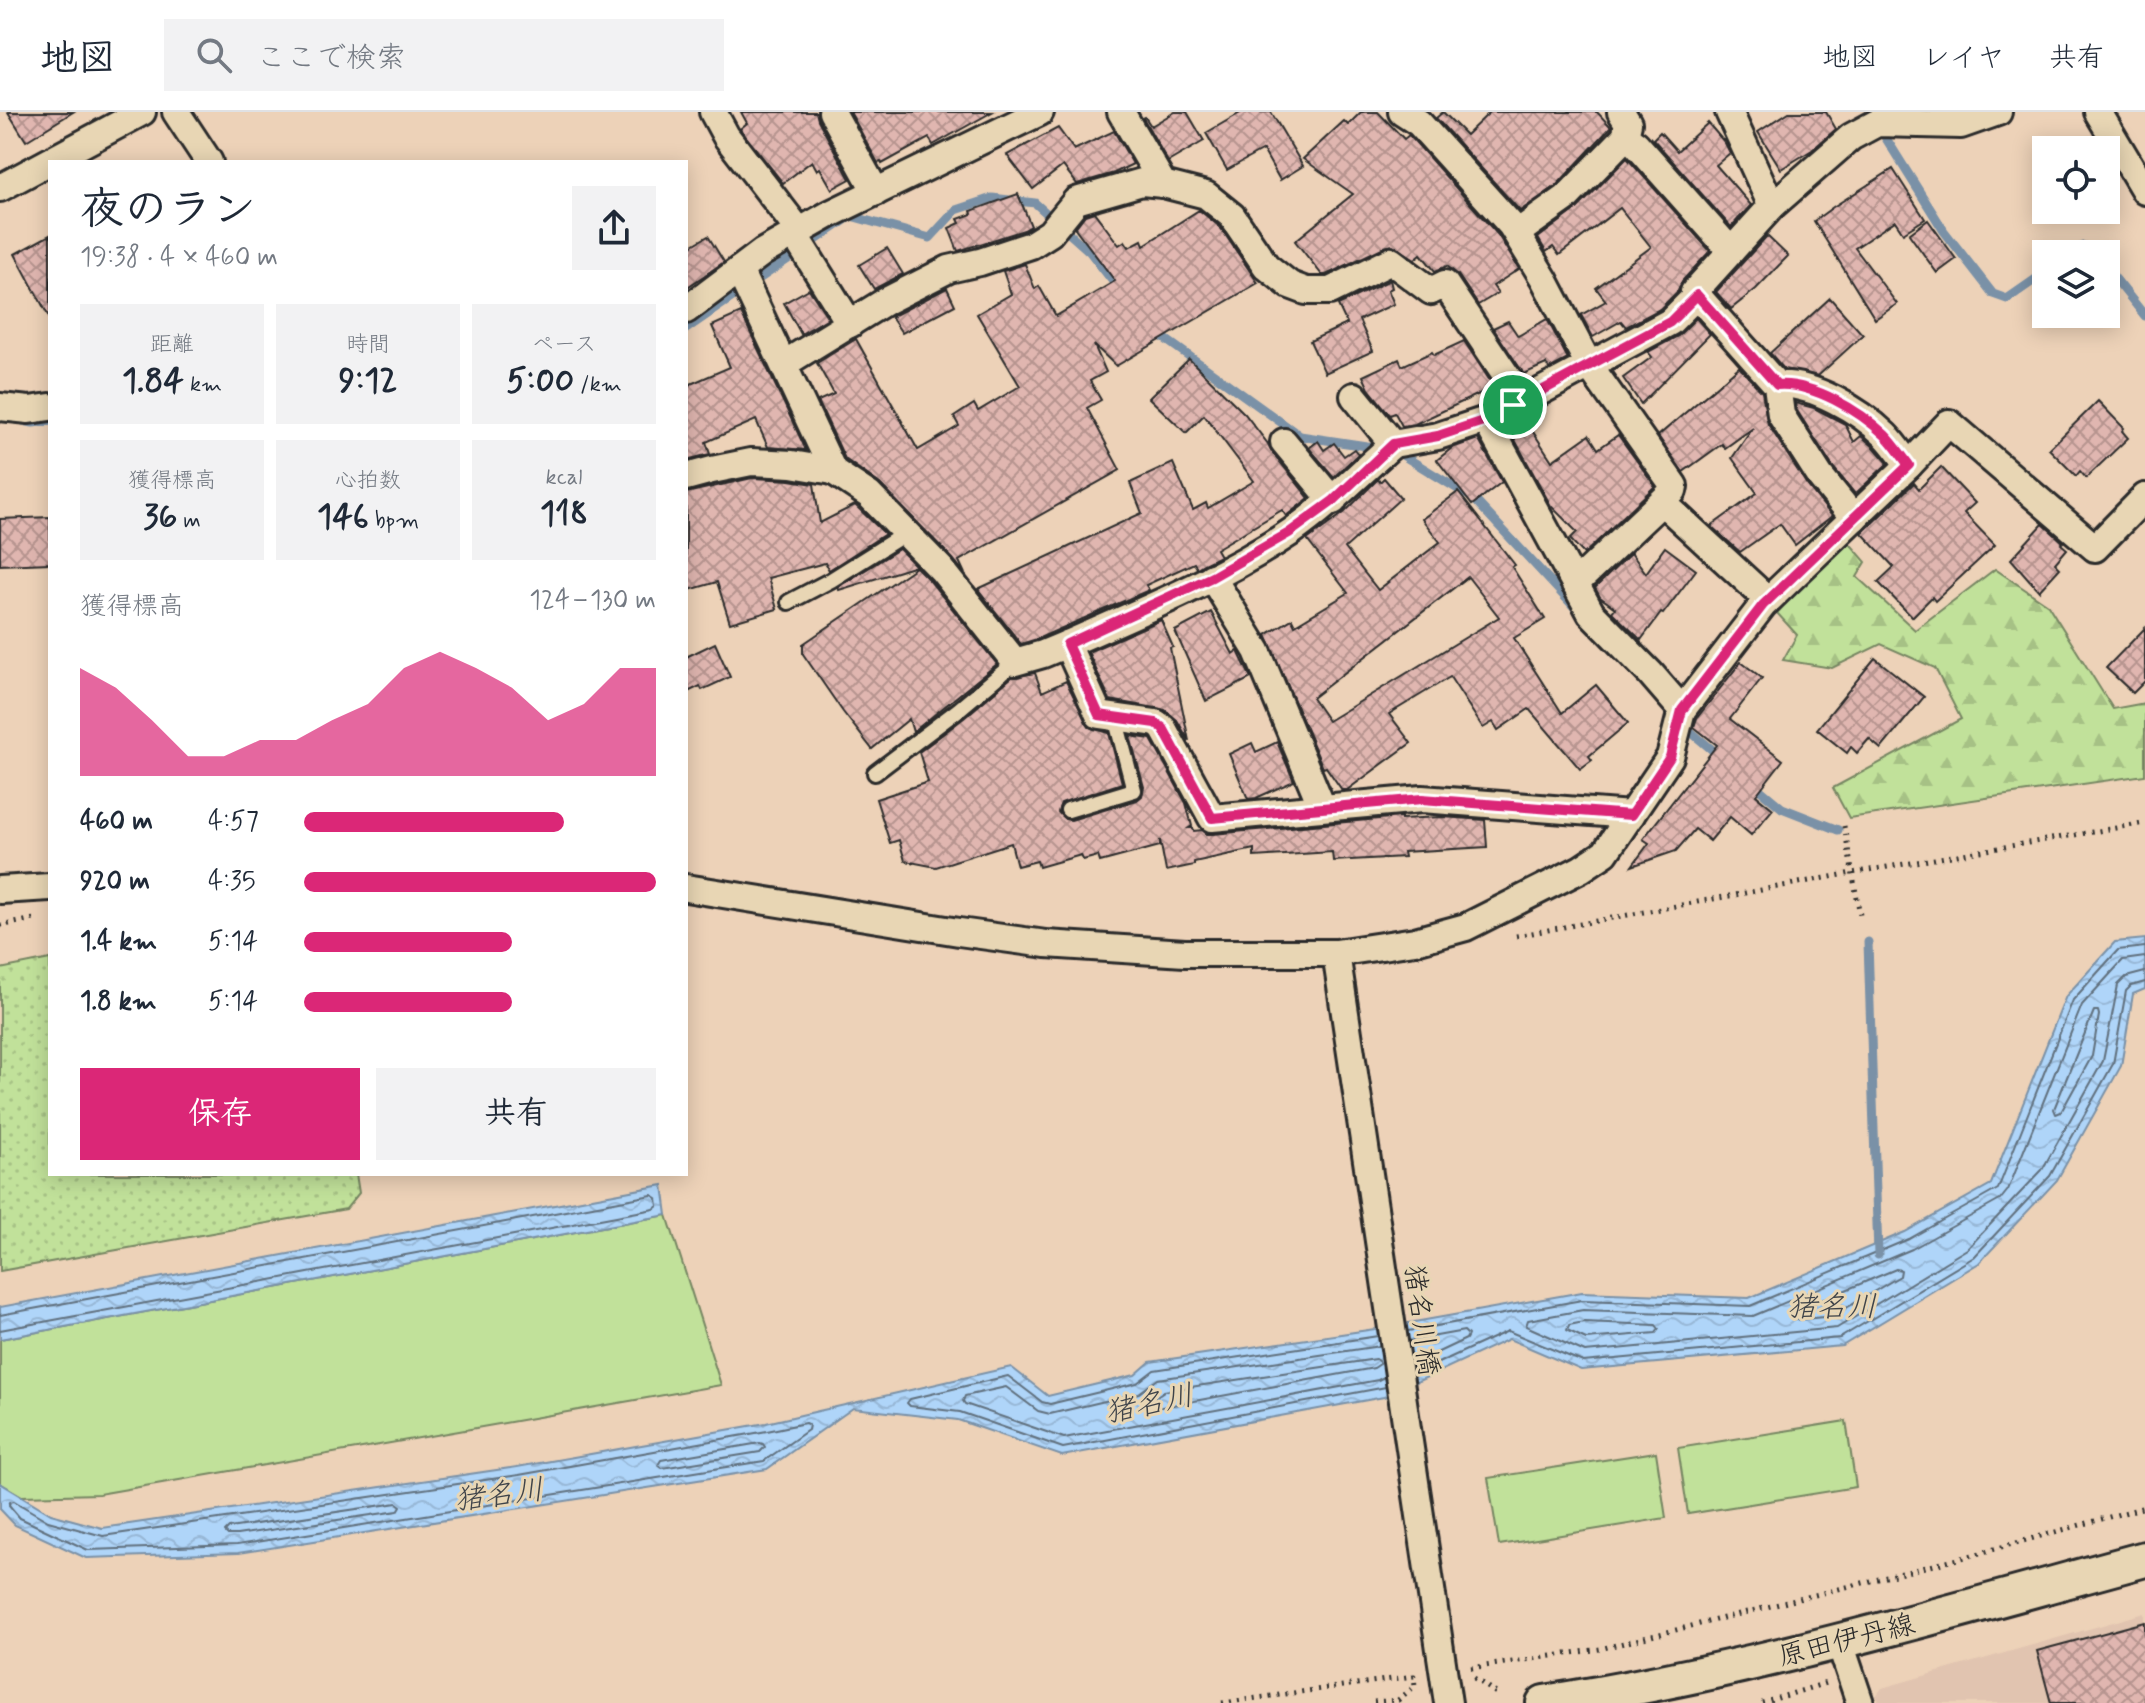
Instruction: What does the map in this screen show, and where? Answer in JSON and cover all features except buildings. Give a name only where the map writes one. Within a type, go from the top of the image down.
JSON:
[{"type":"street","points":[[52,160],[142,112]]},
{"type":"street","points":[[176,112],[208,160]]},
{"type":"street","points":[[713,112],[726,136],[797,233],[850,324]]},
{"type":"street","points":[[832,112],[876,192]]},
{"type":"street","points":[[688,308],[763,252],[830,214],[1040,112]]},
{"type":"street","points":[[1121,112],[1163,184]]},
{"type":"street","points":[[1402,112],[1419,123],[1517,233],[1589,365],[1674,486],[1662,502],[1575,584]]},
{"type":"street","points":[[1729,112],[1772,206]]},
{"type":"street","points":[[1854,518],[1820,476],[1781,415],[1777,385],[1694,292],[1772,206],[1851,137],[1877,123],[1961,125],[1998,112]]},
{"type":"street","points":[[2098,112],[2145,191]]},
{"type":"street","points":[[1517,233],[1566,198],[1629,120]]},
{"type":"street","points":[[1629,120],[1628,139],[1636,144],[1731,251]]},
{"type":"street","points":[[0,188],[48,162]]},
{"type":"street","points":[[784,364],[886,301],[949,269],[1031,245],[1050,233],[1076,201],[1142,182],[1206,195],[1232,216],[1266,266],[1290,285],[1306,291],[1330,291],[1391,261],[1431,291],[1445,284],[1512,384],[1509,393],[1513,405]]},
{"type":"street","points":[[739,270],[833,471]]},
{"type":"street","points":[[688,477],[751,462],[792,464],[833,471],[869,495],[942,570],[1015,662],[1067,644],[1212,577],[1289,533],[1333,501],[1393,444],[1438,436],[1486,420],[1670,322],[1697,295]]},
{"type":"street","points":[[1777,385],[1787,384],[1820,393],[1849,407],[1884,435],[1909,465]]},
{"type":"street","points":[[1354,396],[1393,444]]},
{"type":"street","points":[[0,407],[29,410],[48,407]]},
{"type":"street","points":[[1486,420],[1591,613],[1682,710]]},
{"type":"street","points":[[688,888],[1046,944],[1185,953],[1336,953],[1415,941],[1466,927],[1581,869],[1605,853],[1670,757],[1682,710],[1768,600],[1949,423],[2095,548],[2145,497]]},
{"type":"street","points":[[1284,442],[1333,501]]},
{"type":"street","points":[[1662,502],[1768,600]]},
{"type":"street","points":[[1212,577],[1257,651],[1322,807]]},
{"type":"street","points":[[1067,644],[1099,715],[1156,723],[1163,728],[1212,818],[1422,799],[1631,815]]},
{"type":"street","points":[[0,890],[48,887]]},
{"type":"street","name":"猪名川橋","points":[[1336,953],[1451,1664],[1448,1703]]},
{"type":"street","name":"原田伊丹線","points":[[1544,1703],[1619,1692],[1840,1643],[2145,1559]]},
{"type":"street","points":[[1840,1643],[1860,1703]]},
{"type":"lane","points":[[789,602],[906,533]]},
{"type":"lane","points":[[875,773],[1015,662]]},
{"type":"lane","points":[[1068,810],[1134,790],[1115,717]]},
{"type":"path","points":[[1503,938],[1852,873],[2145,823]]},
{"type":"path","points":[[1844,826],[1860,915]]},
{"type":"path","points":[[0,926],[38,918]]},
{"type":"path","points":[[1451,1664],[1600,1649],[1962,1558],[2145,1507]]},
{"type":"path","points":[[1222,1703],[1414,1676],[1415,1686],[1398,1700],[1374,1702]]},
{"type":"shaded area","points":[[2145,1613],[2145,1703],[1880,1703],[1876,1696],[1882,1688]]},
{"type":"green space","points":[[1846,539],[1866,562],[1857,577],[1915,630],[1995,569],[2048,605],[2113,709],[2145,703],[2145,775],[1849,818],[1833,788],[1961,719],[1935,668],[1881,644],[1832,668],[1783,660],[1797,635],[1777,613]]},
{"type":"green space","points":[[48,959],[48,1176],[356,1176],[359,1193],[346,1209],[0,1271],[0,969]]},
{"type":"green space","points":[[667,1215],[721,1385],[99,1494],[22,1496],[0,1483],[0,1339]]},
{"type":"green space","points":[[1846,1421],[1856,1487],[1688,1514],[1678,1448]]},
{"type":"green space","points":[[1656,1452],[1666,1518],[1499,1545],[1488,1478]]},
{"type":"water","name":"猪名川","points":[[2145,939],[2145,989],[2133,994],[2121,1066],[2057,1180],[1979,1263],[1842,1346],[1581,1370],[1509,1339],[1384,1397],[1062,1456],[958,1420],[853,1408],[767,1469],[238,1553],[86,1558],[15,1525],[0,1509],[0,1483],[51,1514],[102,1528],[517,1467],[766,1423],[1011,1367],[1048,1396],[1135,1375],[1150,1362],[1375,1329],[1582,1292],[1749,1298],[1905,1232],[1991,1184],[2066,996],[2115,942]]},
{"type":"water","points":[[663,1185],[667,1215],[0,1339],[0,1307]]},
{"type":"waterway","points":[[1877,131],[1882,132],[1944,231],[1993,294],[2007,299],[2032,282]]},
{"type":"waterway","points":[[688,328],[851,216],[930,238],[956,210],[992,198],[1035,203],[1090,252],[1121,292]]},
{"type":"waterway","points":[[2120,285],[2145,316]]},
{"type":"waterway","points":[[1157,333],[1300,436],[1380,448]]},
{"type":"waterway","points":[[23,421],[48,421]]},
{"type":"waterway","points":[[1394,450],[1474,499],[1577,610]]},
{"type":"waterway","points":[[1685,727],[1722,758]]},
{"type":"waterway","points":[[1752,783],[1782,808],[1838,830]]},
{"type":"waterway","points":[[1868,942],[1878,1255]]},
{"type":"route","points":[[1697,295],[1777,385],[1787,384],[1820,393],[1849,407],[1884,435],[1909,465],[1763,605],[1682,710],[1670,757],[1631,815],[1422,799],[1212,818],[1163,728],[1156,723],[1099,715],[1067,644],[1212,577],[1289,533],[1333,501],[1393,444],[1438,436],[1489,419],[1513,405],[1670,322],[1697,295]]}]
